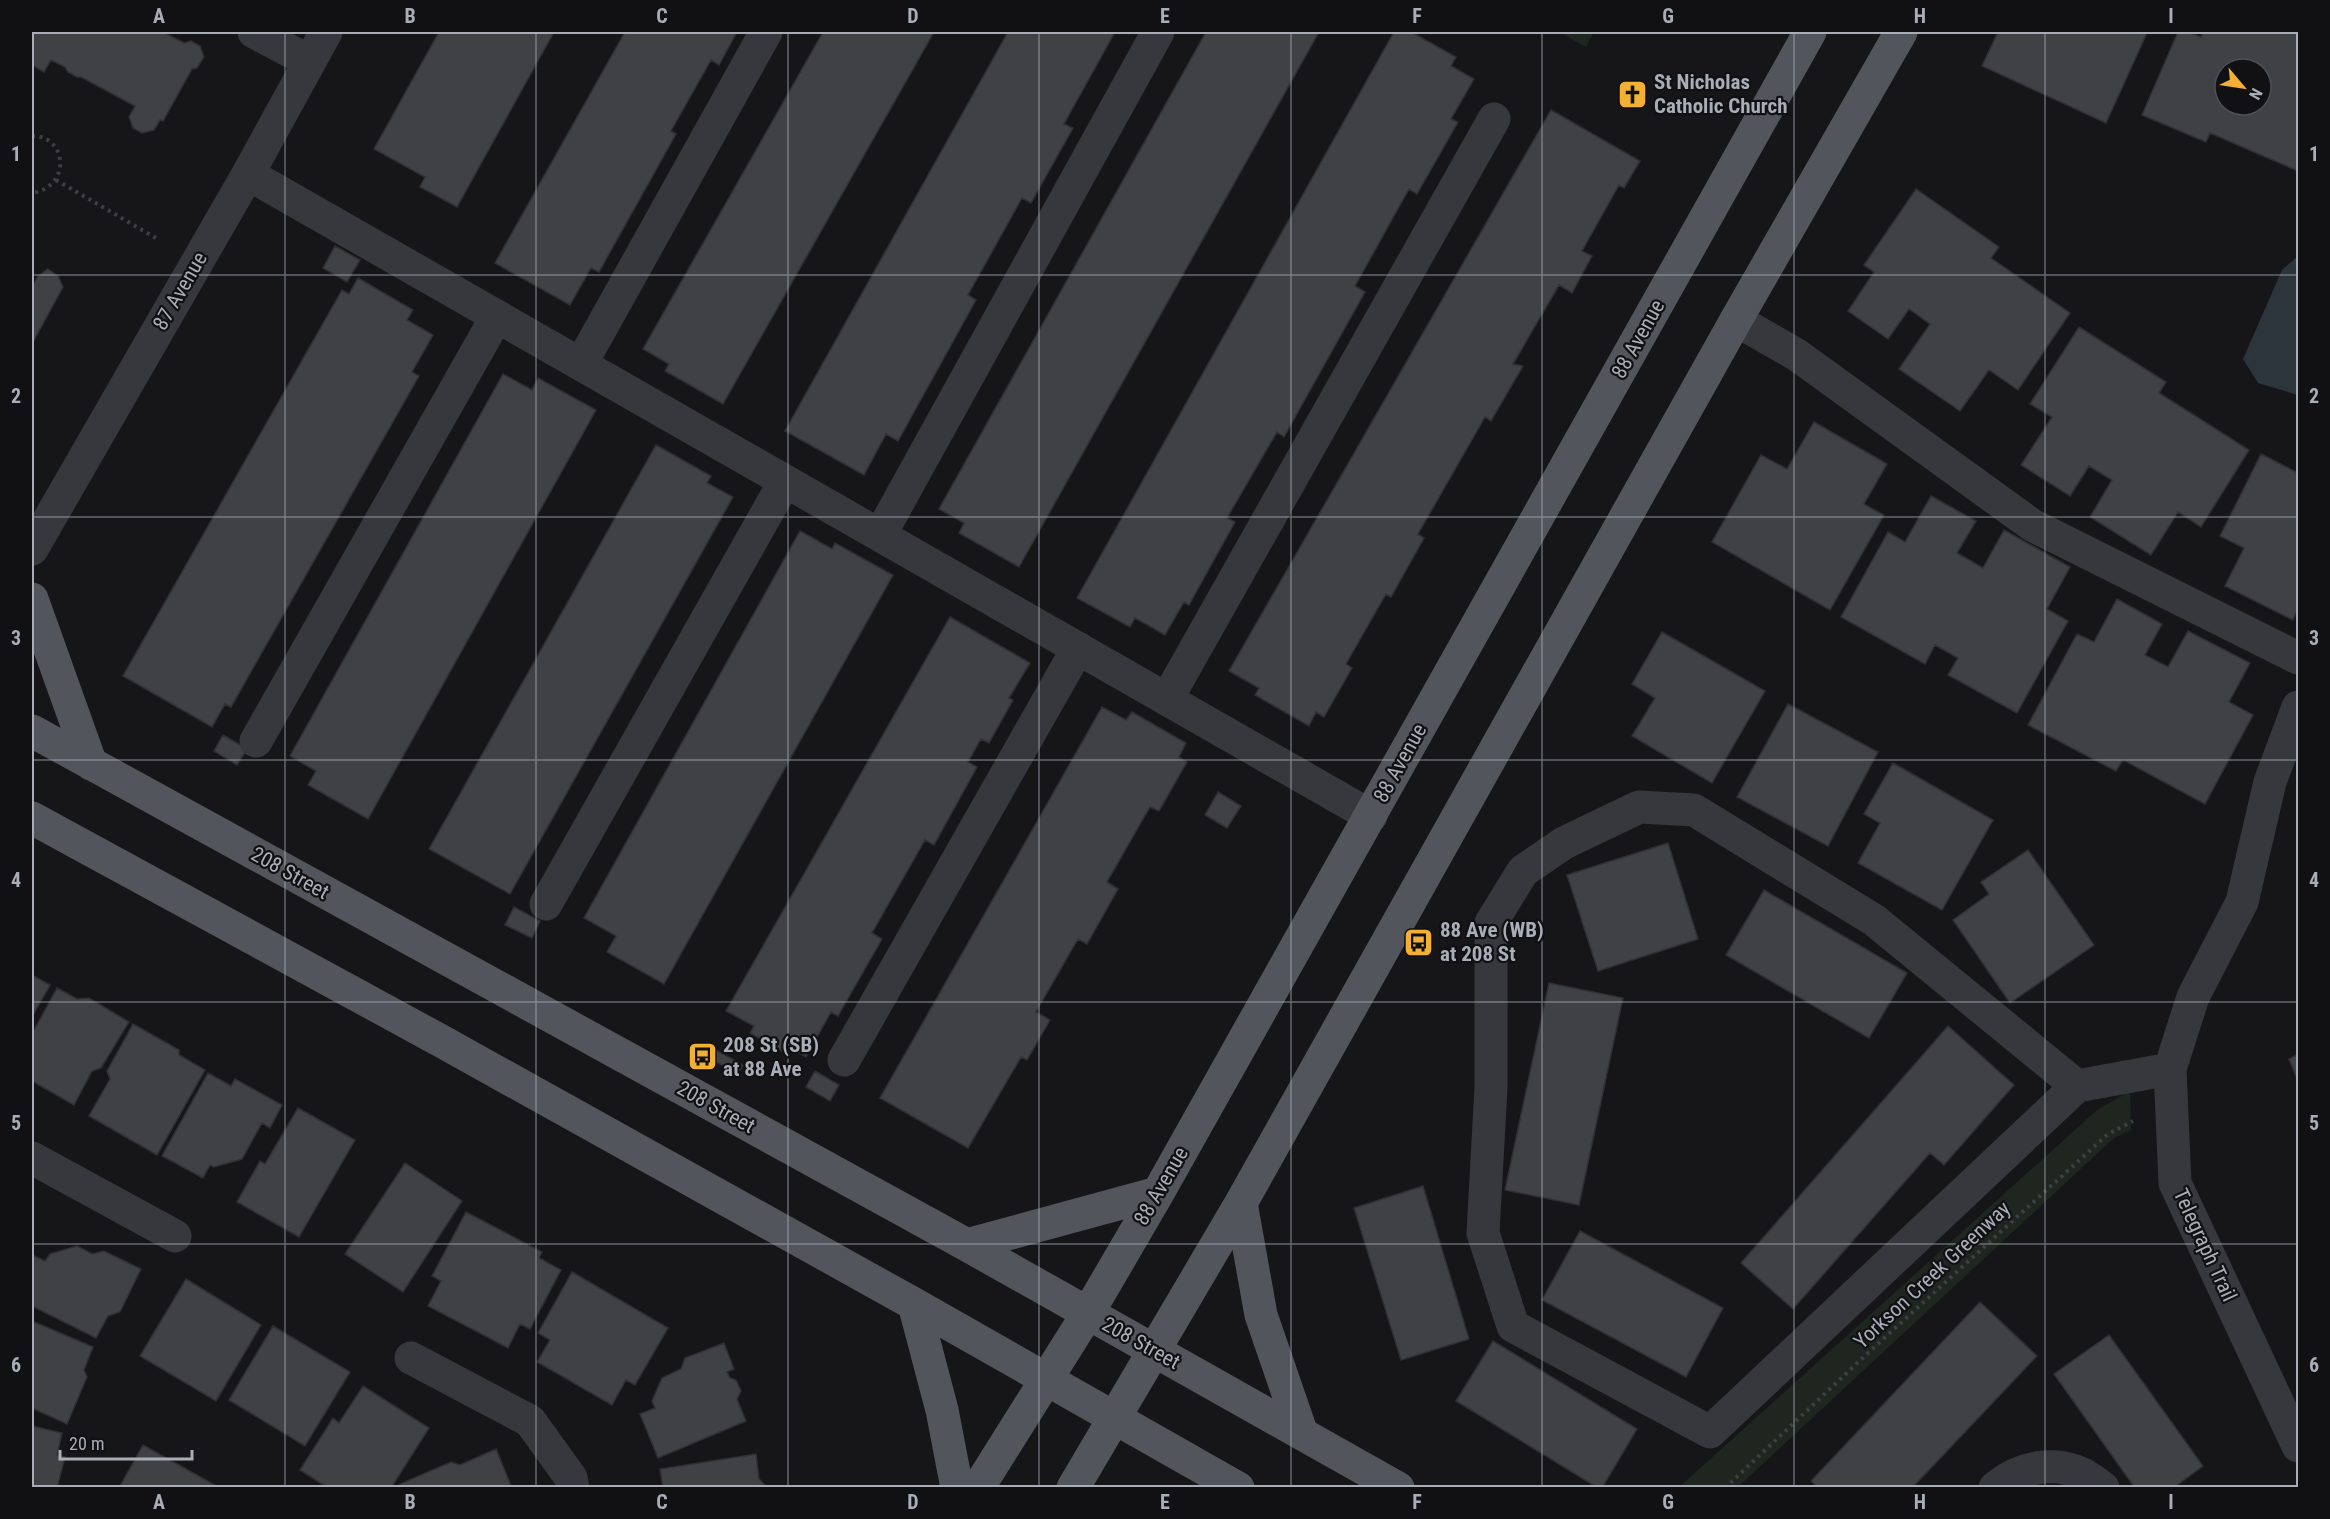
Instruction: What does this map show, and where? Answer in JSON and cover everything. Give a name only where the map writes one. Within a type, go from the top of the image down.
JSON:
[{"type":"main road","name":"88 Avenue","points":[[978,1488],[1088,1314],[1158,1193],[1810,32]]},
{"type":"main road","points":[[1073,1488],[1241,1203],[1736,320],[1901,32]]},
{"type":"main road","points":[[32,599],[91,764]]},
{"type":"main road","name":"208 Street","points":[[32,731],[967,1245],[1398,1488]]},
{"type":"main road","points":[[32,818],[435,1038],[914,1304],[1238,1488]]},
{"type":"main road","points":[[32,850],[68,839]]},
{"type":"main road","points":[[967,1245],[1158,1193]]},
{"type":"main road","points":[[1241,1203],[1261,1316],[1302,1434]]},
{"type":"main road","points":[[914,1304],[942,1410],[957,1488]]},
{"type":"street","points":[[254,32],[309,61]]},
{"type":"street","name":"87 Avenue","points":[[32,549],[248,174],[326,32]]},
{"type":"street","points":[[581,364],[766,32]]},
{"type":"street","points":[[880,536],[1158,32]]},
{"type":"street","points":[[1167,699],[1494,119]]},
{"type":"street","points":[[248,174],[1371,816]]},
{"type":"street","points":[[256,741],[497,316]]},
{"type":"street","points":[[1736,320],[1797,355],[2032,525],[2298,658]]},
{"type":"street","points":[[546,904],[785,481]]},
{"type":"street","points":[[843,1060],[1078,648]]},
{"type":"street","name":"Telegraph Trail","points":[[2298,707],[2271,782],[2242,902],[2193,997],[2170,1070],[2175,1183],[2298,1446]]},
{"type":"street","points":[[2077,1086],[1874,920],[1694,810],[1639,807],[1564,843],[1523,871],[1491,923],[1491,1088],[1483,1233],[1513,1326],[1710,1432],[2077,1086],[2170,1070]]},
{"type":"street","points":[[34,1165],[175,1236]]},
{"type":"street","points":[[411,1358],[530,1421],[571,1478],[573,1488]]},
{"type":"street","points":[[1995,1488],[2006,1478],[2031,1468],[2057,1467],[2083,1474],[2103,1488]]},
{"type":"path","points":[[32,136],[45,139],[53,145],[58,153],[60,171],[56,180],[40,191],[32,193]]},
{"type":"path","points":[[56,180],[156,238]]},
{"type":"path","name":"Yorkson Creek Greenway","points":[[1725,1488],[1870,1351],[2108,1134],[2171,1102]]},
{"type":"shaded area","points":[[1559,32],[1594,32],[1586,47]]},
{"type":"shaded area","points":[[2298,256],[2298,395],[2258,383],[2243,359],[2282,270]]},
{"type":"shaded area","points":[[2130,1091],[2131,1130],[2114,1138],[1738,1487],[1678,1488],[2097,1110]]},
{"type":"building","points":[[32,32],[163,32],[184,43],[191,41],[200,46],[204,57],[197,68],[192,69],[163,121],[160,120],[154,130],[142,133],[133,128],[129,117],[135,106],[77,77],[68,72],[65,67],[51,60],[44,72],[32,65]]},
{"type":"building","points":[[439,32],[554,32],[457,207],[420,187],[425,177],[374,149]]},
{"type":"building","points":[[625,32],[737,32],[719,65],[711,60],[671,131],[676,134],[599,272],[591,268],[570,305],[495,263]]},
{"type":"building","points":[[823,32],[934,32],[723,404],[665,371],[669,364],[643,349]]},
{"type":"building","points":[[1008,32],[1115,32],[1064,124],[1073,128],[1031,203],[1022,198],[968,295],[976,300],[898,441],[886,434],[864,475],[785,431]]},
{"type":"building","points":[[1206,32],[1319,32],[1019,567],[959,533],[964,523],[939,509]]},
{"type":"building","points":[[1394,32],[1411,32],[1456,57],[1451,66],[1474,79],[1451,119],[1458,122],[1417,194],[1409,189],[1355,286],[1365,292],[1284,437],[1277,432],[1227,518],[1235,522],[1189,605],[1184,602],[1165,635],[1135,618],[1130,627],[1077,598]]},
{"type":"building","points":[[1998,32],[2147,33],[2106,123],[1982,66]]},
{"type":"building","points":[[2178,32],[2188,32],[2201,37],[2203,32],[2298,32],[2298,171],[2210,133],[2206,142],[2142,115]]},
{"type":"building","points":[[1551,110],[1640,161],[1624,188],[1619,185],[1582,251],[1592,256],[1572,293],[1559,285],[1513,364],[1523,366],[1491,421],[1485,417],[1418,534],[1424,538],[1391,597],[1386,594],[1346,664],[1352,668],[1324,717],[1316,712],[1309,726],[1255,695],[1259,688],[1229,671]]},
{"type":"building","points":[[1916,189],[1999,247],[1991,258],[2070,313],[2018,390],[1989,370],[1960,411],[1899,369],[1930,324],[1909,309],[1888,339],[1848,311],[1874,272],[1864,265]]},
{"type":"building","points":[[335,246],[360,260],[347,282],[323,268]]},
{"type":"building","points":[[48,269],[58,276],[63,287],[32,344],[32,287],[38,276]]},
{"type":"building","points":[[358,278],[413,310],[407,320],[433,335],[412,372],[419,376],[231,707],[225,704],[212,727],[123,676],[342,290],[349,294]]},
{"type":"building","points":[[2079,327],[2166,382],[2159,393],[2249,450],[2201,527],[2178,512],[2151,555],[2090,517],[2112,480],[2089,466],[2070,496],[2021,465],[2052,417],[2030,404]]},
{"type":"building","points":[[503,374],[532,390],[538,378],[596,410],[368,819],[308,785],[316,771],[290,756]]},
{"type":"building","points":[[1814,422],[1887,464],[1864,504],[1884,515],[1830,610],[1712,542],[1761,455],[1787,469]]},
{"type":"building","points":[[656,445],[711,476],[707,483],[733,497],[510,894],[429,849]]},
{"type":"building","points":[[2261,454],[2298,473],[2298,608],[2293,620],[2225,586],[2244,548],[2220,536]]},
{"type":"building","points":[[1931,496],[1976,521],[1957,553],[1983,568],[2004,530],[2070,567],[2047,609],[2068,621],[2017,713],[1948,675],[1958,658],[1935,645],[1925,664],[1841,617],[1888,532],[1905,542]]},
{"type":"building","points":[[800,531],[832,549],[835,543],[893,575],[664,984],[607,952],[616,936],[584,918]]},
{"type":"building","points":[[2117,599],[2162,624],[2145,655],[2168,667],[2188,631],[2250,663],[2229,702],[2253,715],[2205,804],[2123,760],[2116,771],[2028,725],[2077,634],[2094,642]]},
{"type":"building","points":[[950,617],[1030,663],[1009,698],[1013,700],[989,743],[981,739],[968,762],[977,767],[934,845],[925,840],[872,933],[882,939],[838,1016],[831,1012],[806,1057],[786,1045],[783,1052],[750,1033],[754,1026],[726,1011]]},
{"type":"building","points":[[1662,632],[1765,691],[1712,783],[1632,736],[1655,698],[1632,684]]},
{"type":"building","points":[[1788,704],[1878,752],[1828,846],[1737,797]]},
{"type":"building","points":[[1102,707],[1126,720],[1132,712],[1186,743],[1179,757],[1187,762],[1159,811],[1150,807],[1107,882],[1118,889],[1087,944],[1078,939],[1036,1012],[1050,1020],[1027,1060],[1021,1057],[968,1148],[880,1098]]},
{"type":"building","points":[[223,735],[247,749],[237,765],[214,751]]},
{"type":"building","points":[[1893,763],[1993,820],[1942,910],[1858,863],[1880,823],[1864,814]]},
{"type":"building","points":[[1218,792],[1241,806],[1227,828],[1205,815]]},
{"type":"building","points":[[1668,843],[1698,939],[1598,971],[1567,875]]},
{"type":"building","points":[[2028,850],[2094,945],[2010,1003],[1953,920],[1989,894],[1981,882]]},
{"type":"building","points":[[1764,890],[1907,973],[1869,1038],[1726,955]]},
{"type":"building","points":[[514,907],[540,921],[532,938],[505,925]]},
{"type":"building","points":[[32,975],[50,985],[32,1017]]},
{"type":"building","points":[[1549,983],[1623,998],[1579,1205],[1505,1190]]},
{"type":"building","points":[[57,988],[77,999],[89,998],[129,1022],[101,1068],[92,1071],[74,1105],[32,1081],[32,1034]]},
{"type":"building","points":[[133,1024],[179,1050],[179,1055],[205,1070],[157,1155],[89,1116],[110,1079],[107,1071]]},
{"type":"building","points":[[1948,1026],[2014,1085],[1944,1165],[1930,1153],[1793,1309],[1741,1263]]},
{"type":"building","points":[[712,1048],[743,1065],[738,1074],[707,1057]]},
{"type":"building","points":[[2298,1054],[2298,1081],[2289,1059]]},
{"type":"building","points":[[815,1071],[839,1085],[830,1101],[806,1087]]},
{"type":"building","points":[[208,1073],[231,1086],[235,1079],[282,1105],[270,1128],[262,1123],[242,1159],[214,1167],[210,1165],[203,1178],[162,1156]]},
{"type":"building","points":[[298,1108],[355,1140],[299,1237],[237,1202],[260,1161],[265,1164]]},
{"type":"building","points":[[405,1163],[462,1201],[403,1292],[345,1254]]},
{"type":"building","points":[[1423,1186],[1469,1339],[1401,1360],[1354,1208]]},
{"type":"building","points":[[466,1212],[542,1252],[539,1258],[561,1270],[530,1329],[520,1324],[508,1348],[428,1306],[441,1281],[432,1276]]},
{"type":"building","points":[[1580,1231],[1723,1308],[1686,1377],[1542,1300]]},
{"type":"building","points":[[77,1246],[92,1254],[104,1251],[141,1269],[120,1312],[108,1316],[96,1338],[32,1306],[32,1255],[45,1261],[50,1254]]},
{"type":"building","points":[[572,1272],[668,1328],[635,1385],[626,1380],[612,1405],[537,1362],[550,1340],[538,1333]]},
{"type":"building","points":[[186,1279],[261,1325],[216,1401],[140,1356]]},
{"type":"building","points":[[1980,1302],[2037,1356],[1912,1488],[1818,1488],[1811,1481]]},
{"type":"building","points":[[32,1321],[93,1347],[84,1370],[87,1377],[67,1424],[32,1408]]},
{"type":"building","points":[[273,1326],[350,1372],[305,1446],[229,1400]]},
{"type":"building","points":[[2109,1335],[2203,1466],[2173,1488],[2135,1488],[2054,1374]]},
{"type":"building","points":[[1493,1341],[1637,1429],[1602,1488],[1598,1488],[1456,1401]]},
{"type":"building","points":[[724,1343],[734,1369],[727,1372],[730,1378],[736,1380],[741,1391],[737,1399],[746,1421],[658,1458],[640,1414],[655,1408],[652,1401],[662,1378],[681,1369],[685,1358]]},
{"type":"building","points":[[363,1386],[429,1428],[391,1488],[328,1488],[300,1470],[333,1418],[339,1423]]},
{"type":"building","points":[[32,1426],[62,1433],[57,1455],[65,1457],[57,1488],[32,1488]]},
{"type":"building","points":[[143,1445],[220,1488],[119,1488]]},
{"type":"building","points":[[496,1449],[512,1488],[402,1488],[400,1484],[451,1462],[460,1465]]},
{"type":"building","points":[[756,1454],[759,1479],[768,1488],[663,1488],[660,1469]]},
{"type":"place","name":"St Nicholas Catholic Church","points":[[1633,94]]},
{"type":"place","name":"88 Ave (WB) at 208 St","points":[[1419,942]]},
{"type":"place","name":"208 St (SB) at 88 Ave","points":[[702,1057]]}]
